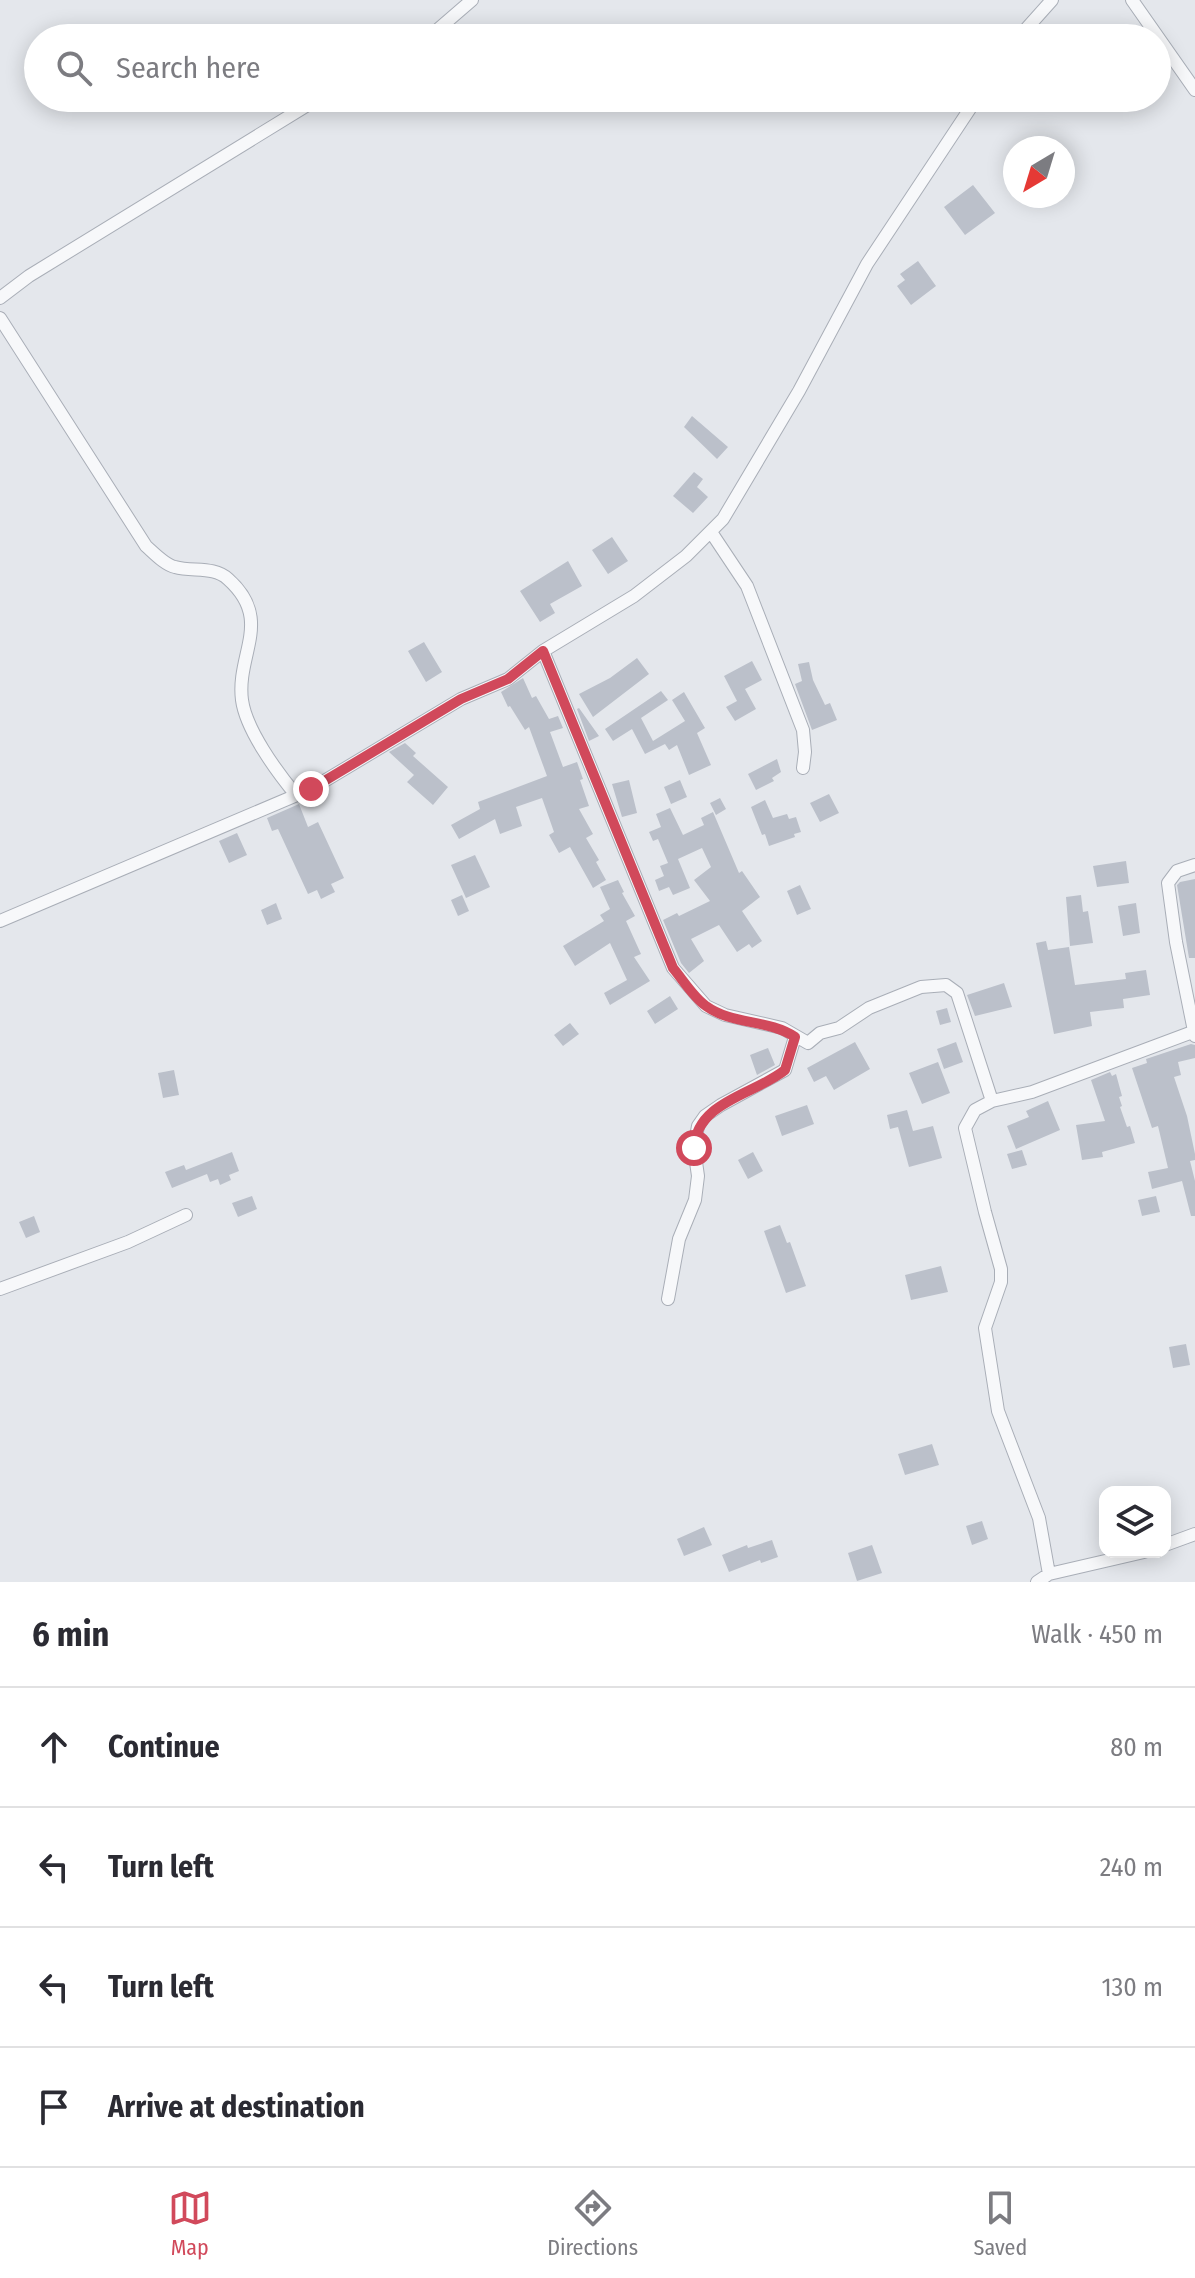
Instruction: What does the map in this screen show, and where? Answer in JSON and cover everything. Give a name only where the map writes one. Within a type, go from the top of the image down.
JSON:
[{"type":"street","points":[[444,24],[472,0]]},
{"type":"street","points":[[1031,24],[1052,0]]},
{"type":"street","points":[[1132,0],[1149,24]]},
{"type":"street","points":[[1171,56],[1195,90]]},
{"type":"street","points":[[0,298],[29,276],[296,112]]},
{"type":"street","points":[[0,921],[296,795],[461,699],[508,679],[543,651],[634,596],[686,556],[723,519],[757,464],[867,264],[968,112]]},
{"type":"street","points":[[0,318],[146,546],[172,567],[220,572],[231,581],[249,607],[253,635],[241,677],[242,703],[268,760],[296,795]]},
{"type":"street","points":[[711,532],[747,586],[803,730],[803,768]]},
{"type":"street","points":[[543,651],[673,968],[706,1006],[725,1015],[782,1028],[808,1043],[820,1033],[839,1028],[869,1008],[921,987],[946,985],[957,993],[992,1101]]},
{"type":"street","points":[[1049,1574],[1039,1518],[998,1411],[985,1328],[1001,1282],[1001,1269],[965,1128],[975,1110],[992,1101],[1032,1092],[1194,1033],[1168,883],[1177,871],[1195,865]]},
{"type":"street","points":[[668,1299],[679,1239],[695,1200],[698,1176],[694,1148],[698,1126],[705,1116],[721,1105],[785,1070],[795,1037]]},
{"type":"street","points":[[0,1289],[128,1242],[186,1215]]},
{"type":"street","points":[[1171,1543],[1195,1534]]},
{"type":"street","points":[[1037,1582],[1049,1574],[1118,1558]]},
{"type":"building","points":[[973,185],[995,213],[965,235],[944,207]]},
{"type":"building","points":[[918,261],[936,286],[911,305],[897,286],[905,280],[900,274]]},
{"type":"building","points":[[692,416],[728,447],[717,459],[684,427]]},
{"type":"building","points":[[694,472],[703,479],[697,487],[708,497],[693,513],[673,496]]},
{"type":"building","points":[[612,537],[628,561],[608,574],[592,550]]},
{"type":"building","points":[[568,561],[582,586],[550,604],[555,613],[540,622],[520,591]]},
{"type":"building","points":[[424,642],[442,672],[426,682],[408,651]]},
{"type":"building","points":[[637,658],[649,674],[593,717],[579,694],[610,678]]},
{"type":"building","points":[[752,661],[762,680],[745,689],[756,709],[735,721],[726,707],[737,701],[724,676]]},
{"type":"building","points":[[809,662],[813,680],[825,705],[830,703],[837,720],[812,730],[795,684],[802,681],[798,664]]},
{"type":"building","points":[[523,678],[532,698],[536,696],[549,719],[558,716],[563,728],[550,732],[563,767],[577,762],[583,779],[580,780],[589,806],[579,809],[593,834],[586,838],[606,880],[593,888],[570,847],[559,853],[549,835],[554,832],[542,798],[516,807],[522,826],[500,834],[495,819],[459,839],[451,825],[480,809],[478,802],[547,776],[529,727],[525,730],[501,692]]},
{"type":"building","points":[[661,691],[668,700],[641,718],[653,741],[685,721],[672,700],[684,692],[705,728],[697,733],[711,765],[689,775],[677,745],[669,750],[665,744],[645,754],[632,729],[613,741],[605,729]]},
{"type":"building","points":[[577,709],[599,736],[589,741]]},
{"type":"building","points":[[405,743],[416,753],[413,756],[448,787],[433,805],[407,782],[414,775],[389,752]]},
{"type":"building","points":[[777,759],[781,772],[772,778],[774,781],[756,790],[748,774]]},
{"type":"building","points":[[629,780],[637,813],[622,817],[612,784]]},
{"type":"building","points":[[680,780],[687,797],[671,804],[664,787]]},
{"type":"building","points":[[829,794],[839,813],[820,822],[810,803]]},
{"type":"building","points":[[720,798],[726,809],[716,815],[710,803]]},
{"type":"building","points":[[765,800],[773,818],[787,814],[789,819],[796,817],[801,832],[769,846],[751,807]]},
{"type":"building","points":[[299,804],[308,827],[318,822],[344,878],[331,884],[335,892],[321,899],[317,890],[308,894],[278,829],[272,831],[267,818]]},
{"type":"building","points":[[670,808],[683,835],[704,825],[701,818],[713,812],[739,873],[742,871],[760,897],[742,911],[762,941],[752,948],[749,944],[737,952],[719,925],[691,939],[704,961],[689,973],[681,963],[663,920],[710,901],[694,880],[711,867],[702,848],[678,859],[690,888],[673,895],[669,887],[659,891],[655,880],[664,876],[660,866],[668,863],[658,839],[653,841],[649,832],[661,827],[656,814]]},
{"type":"building","points":[[237,833],[247,855],[229,863],[219,841]]},
{"type":"building","points":[[475,855],[490,887],[466,898],[451,865]]},
{"type":"building","points":[[1126,861],[1129,883],[1097,887],[1093,866]]},
{"type":"building","points":[[1195,879],[1195,958],[1189,958],[1177,885]]},
{"type":"building","points":[[618,880],[635,916],[626,921],[641,954],[634,957],[650,981],[610,1005],[604,993],[627,980],[610,943],[575,966],[563,946],[604,921],[600,915],[610,909],[600,887]]},
{"type":"building","points":[[800,885],[811,909],[797,915],[787,891]]},
{"type":"building","points":[[462,895],[469,911],[458,916],[451,900]]},
{"type":"building","points":[[1081,895],[1083,912],[1088,911],[1093,943],[1070,946],[1066,897]]},
{"type":"building","points":[[276,903],[282,919],[267,925],[261,910]]},
{"type":"building","points":[[1136,903],[1140,933],[1123,936],[1118,906]]},
{"type":"building","points":[[1046,941],[1048,950],[1069,947],[1075,985],[1126,979],[1125,973],[1146,970],[1150,995],[1123,999],[1124,1008],[1090,1012],[1092,1026],[1054,1034],[1036,943]]},
{"type":"building","points":[[1004,983],[1012,1007],[975,1016],[967,995]]},
{"type":"building","points":[[670,996],[678,1009],[655,1024],[647,1011]]},
{"type":"building","points":[[947,1008],[951,1022],[940,1025],[936,1011]]},
{"type":"building","points":[[570,1023],[579,1034],[563,1046],[554,1035]]},
{"type":"building","points":[[855,1042],[870,1069],[834,1090],[826,1076],[814,1082],[807,1068]]},
{"type":"building","points":[[956,1042],[963,1062],[944,1069],[937,1049]]},
{"type":"building","points":[[1195,1045],[1195,1058],[1178,1062],[1181,1075],[1174,1077],[1195,1154],[1195,1160],[1190,1161],[1195,1181],[1195,1216],[1191,1216],[1182,1181],[1152,1189],[1148,1172],[1168,1168],[1158,1126],[1152,1128],[1132,1068],[1147,1063],[1146,1059]]},
{"type":"building","points":[[768,1048],[775,1065],[757,1075],[750,1055]]},
{"type":"building","points":[[938,1062],[950,1093],[922,1104],[909,1073]]},
{"type":"building","points":[[174,1070],[179,1095],[163,1098],[158,1073]]},
{"type":"building","points":[[1110,1072],[1112,1076],[1116,1074],[1122,1096],[1119,1097],[1120,1107],[1135,1143],[1102,1152],[1103,1157],[1082,1160],[1076,1125],[1105,1121],[1091,1080]]},
{"type":"building","points":[[1048,1101],[1060,1130],[1016,1149],[1007,1126],[1029,1117],[1026,1111]]},
{"type":"building","points":[[807,1105],[814,1124],[782,1136],[775,1116]]},
{"type":"building","points":[[907,1110],[913,1131],[933,1126],[942,1158],[909,1167],[898,1127],[890,1129],[887,1115]]},
{"type":"building","points":[[1022,1150],[1027,1165],[1012,1169],[1007,1154]]},
{"type":"building","points":[[232,1152],[239,1171],[229,1175],[231,1180],[220,1185],[218,1179],[210,1182],[207,1174],[172,1188],[165,1172],[184,1165],[186,1170]]},
{"type":"building","points":[[753,1152],[763,1171],[748,1179],[738,1160]]},
{"type":"building","points":[[252,1196],[257,1209],[238,1217],[232,1203]]},
{"type":"building","points":[[1156,1196],[1160,1212],[1142,1216],[1138,1200]]},
{"type":"building","points":[[34,1216],[40,1232],[26,1238],[19,1222]]},
{"type":"building","points":[[780,1225],[787,1243],[790,1242],[806,1286],[786,1293],[764,1231]]},
{"type":"building","points":[[941,1266],[948,1292],[911,1300],[905,1275]]},
{"type":"building","points":[[1186,1344],[1190,1365],[1173,1368],[1169,1347]]},
{"type":"building","points":[[932,1444],[939,1465],[905,1475],[898,1454]]},
{"type":"building","points":[[982,1521],[988,1539],[972,1545],[966,1526]]},
{"type":"building","points":[[704,1527],[712,1545],[684,1556],[677,1539]]},
{"type":"building","points":[[772,1540],[778,1557],[761,1563],[760,1560],[729,1572],[722,1555]]},
{"type":"building","points":[[872,1545],[882,1573],[857,1581],[848,1553]]},
{"type":"route","points":[[311,789],[461,699],[508,679],[543,651],[673,968],[706,1006],[725,1015],[782,1028],[795,1037],[785,1070],[705,1116],[694,1136],[694,1148]]}]
